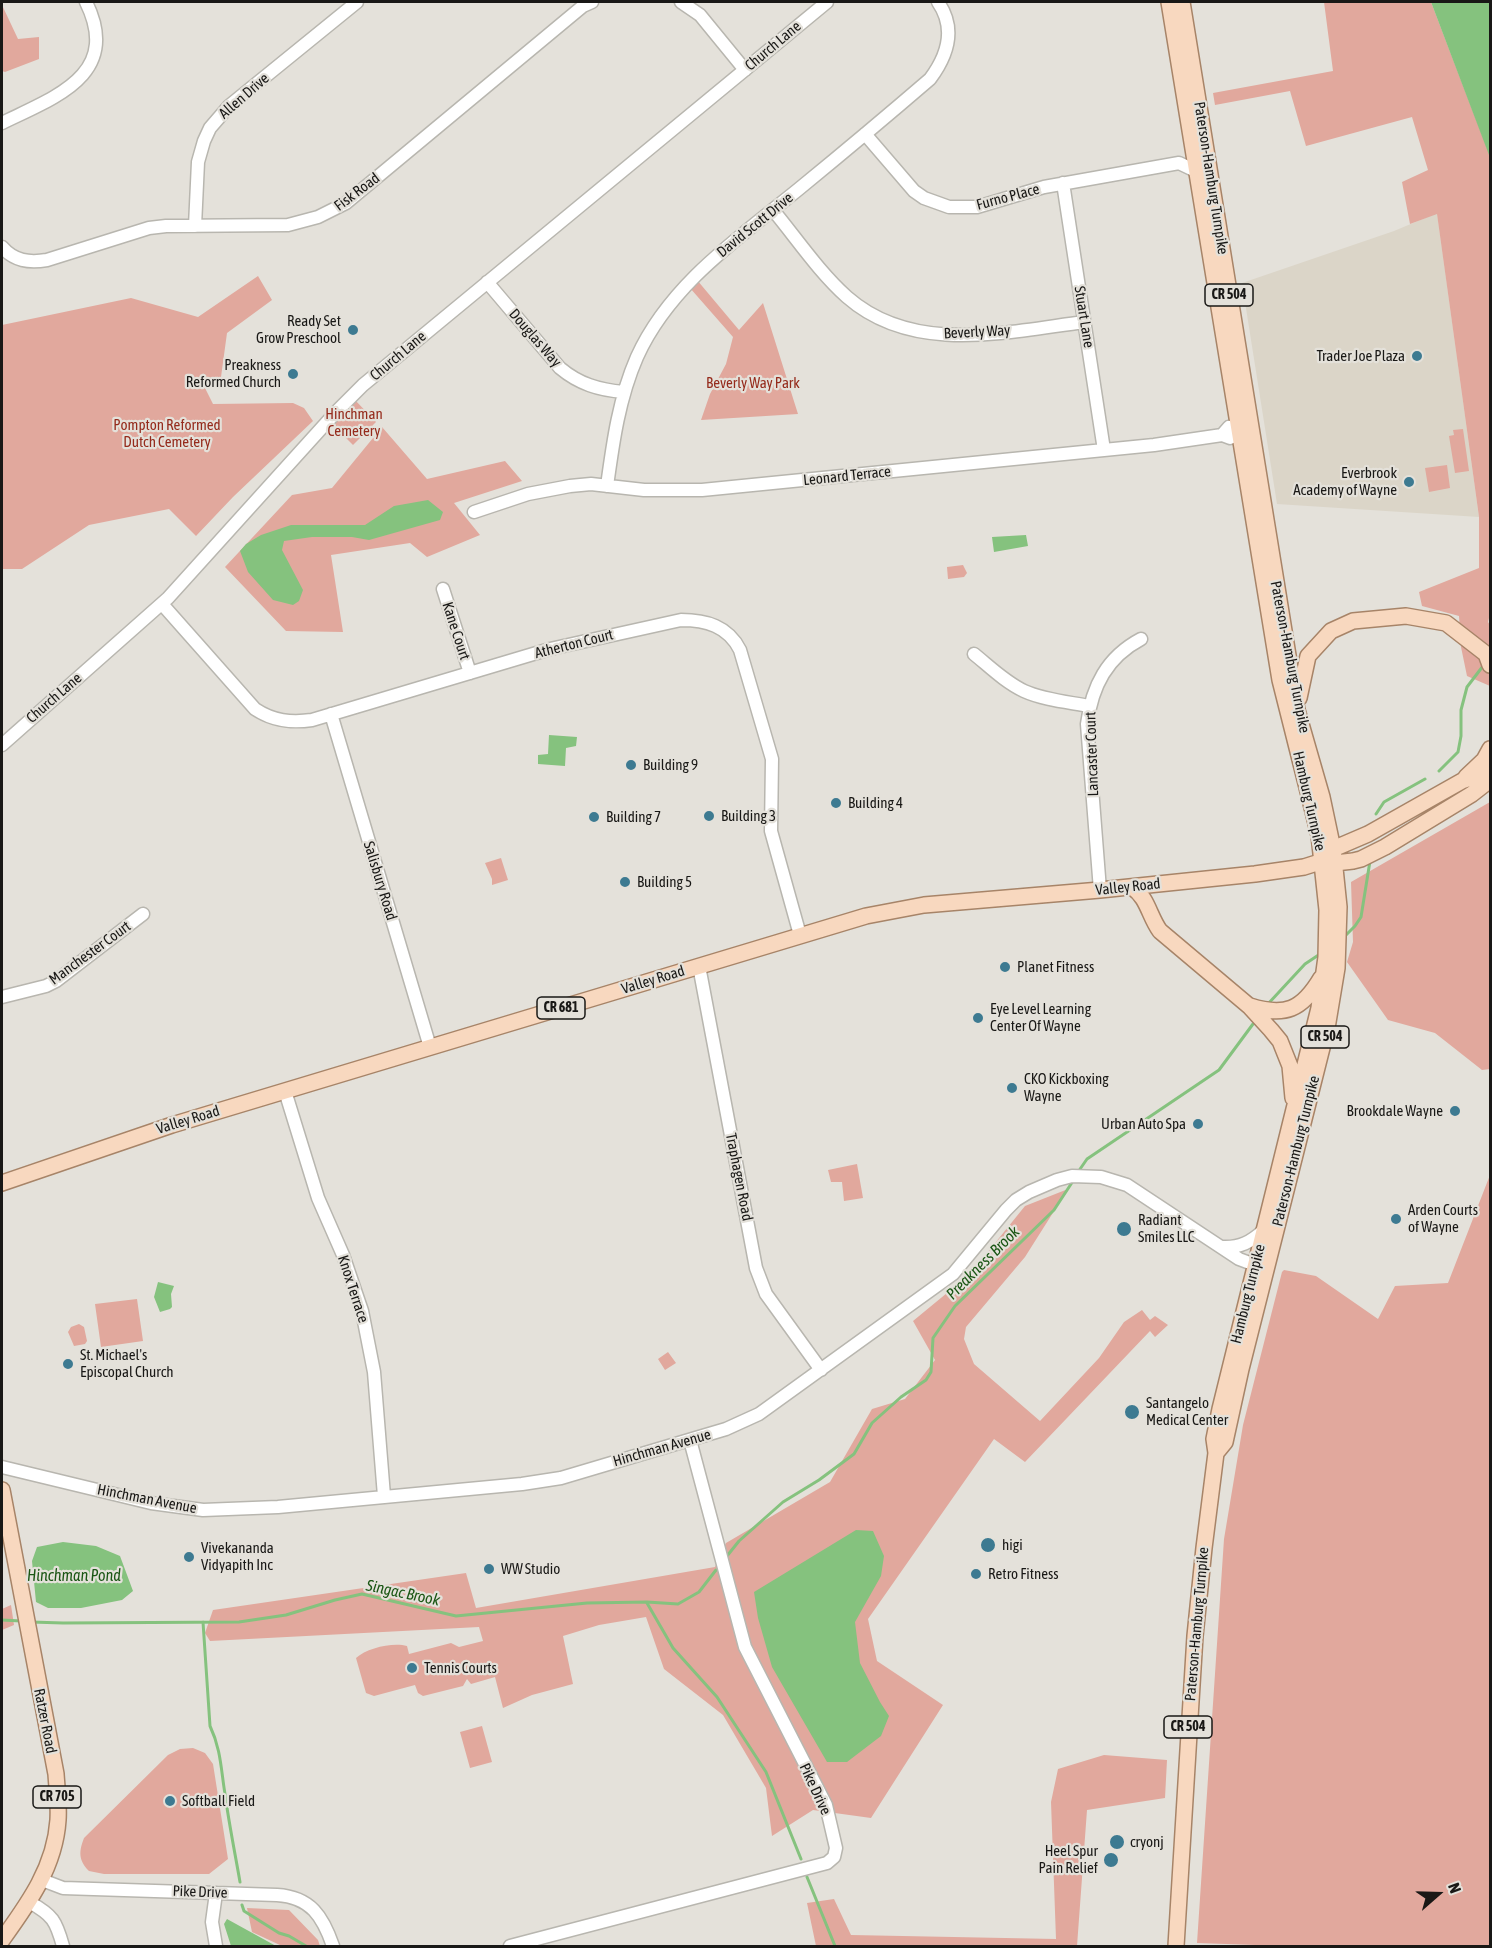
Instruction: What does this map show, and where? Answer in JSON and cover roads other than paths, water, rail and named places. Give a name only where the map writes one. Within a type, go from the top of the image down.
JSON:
[{"type":"main road","name":"Hamburg Turnpike","points":[[1169,2],[1280,681],[1315,816],[1331,858],[1327,910],[1333,944],[1324,972],[1319,1008],[1264,1230],[1262,1264],[1219,1416],[1214,1439],[1216,1453]]},
{"type":"main road","name":"Paterson-Hamburg Turnpike","points":[[1182,2],[1297,710],[1322,797],[1331,858]]},
{"type":"main road","points":[[1297,710],[1308,656],[1331,631],[1353,621],[1406,616],[1446,623],[1485,654],[1491,665]]},
{"type":"main road","points":[[1462,781],[1484,760],[1491,749]]},
{"type":"main road","name":"Valley Road","points":[[1331,858],[1368,834],[1462,781],[1491,771]]},
{"type":"main road","name":"Valley Road","points":[[2,1183],[128,1139],[889,910],[1276,872],[1331,858],[1361,859],[1472,794],[1491,780]]},
{"type":"main road","points":[[1154,884],[1161,918],[1173,940]]},
{"type":"main road","points":[[1132,886],[1144,898],[1155,924],[1249,1006],[1271,1030],[1285,1051],[1290,1066],[1294,1110]]},
{"type":"main road","name":"Paterson-Hamburg Turnpike","points":[[1262,1264],[1327,1028],[1333,995],[1333,944]]},
{"type":"main road","points":[[1249,1006],[1280,1012],[1297,1006],[1314,990],[1324,972]]},
{"type":"main road","name":"Paterson-Hamburg Turnpike","points":[[1176,1947],[1195,1636],[1216,1453]]},
{"type":"main road","name":"Ratzer Road","points":[[2,1490],[56,1774],[58,1803],[56,1837],[42,1880],[2,1940]]},
{"type":"street","points":[[2,123],[60,95],[89,66],[97,43],[97,31],[86,2]]},
{"type":"street","name":"Allen Drive","points":[[195,226],[198,162],[210,128],[229,106],[357,2]]},
{"type":"street","name":"Fisk Road","points":[[2,246],[9,255],[17,259],[37,262],[149,228],[288,225],[333,211],[346,203],[574,14],[592,2]]},
{"type":"street","points":[[681,2],[700,15],[745,70]]},
{"type":"street","name":"Church Lane","points":[[2,745],[162,604],[363,385],[827,2]]},
{"type":"street","name":"David Scott Drive","points":[[607,486],[616,426],[624,392],[649,334],[678,294],[715,257],[930,79],[941,63],[948,45],[946,15],[938,2]]},
{"type":"street","name":"Furno Place","points":[[865,134],[914,191],[924,198],[949,207],[977,207],[1063,183],[1179,163]]},
{"type":"street","points":[[1194,147],[1179,163],[1198,172]]},
{"type":"street","name":"Stuart Lane","points":[[1063,183],[1104,450]]},
{"type":"street","name":"Beverly Way","points":[[773,210],[849,298],[864,309],[894,324],[934,334],[979,335],[1084,322]]},
{"type":"street","name":"Douglas Way","points":[[488,282],[570,377],[595,388],[624,392]]},
{"type":"street","name":"Leonard Terrace","points":[[474,512],[549,489],[591,484],[644,490],[702,490],[1104,450],[1221,435],[1229,428],[1239,433]]},
{"type":"street","name":"Kane Court","points":[[443,589],[470,673]]},
{"type":"street","name":"Atherton Court","points":[[162,604],[255,709],[264,715],[299,722],[571,643],[681,620],[707,622],[724,631],[740,650],[770,752],[773,774],[771,831],[800,935]]},
{"type":"street","name":"Lancaster Court","points":[[1100,890],[1087,724],[1089,706],[1104,671],[1126,647],[1142,639]]},
{"type":"street","points":[[974,654],[1013,685],[1026,692],[1039,697],[1089,706]]},
{"type":"street","name":"Salisbury Road","points":[[331,714],[430,1047]]},
{"type":"street","name":"Manchester Court","points":[[2,997],[46,986],[56,981],[143,914]]},
{"type":"street","name":"Traphagen Road","points":[[699,966],[756,1268],[766,1294],[821,1371]]},
{"type":"street","name":"Knox Terrace","points":[[285,1091],[318,1198],[344,1255],[362,1311],[374,1372],[384,1496]]},
{"type":"street","name":"Hinchman Avenue","points":[[2,1467],[147,1502],[203,1509],[278,1507],[522,1484],[561,1478],[726,1430],[759,1414],[953,1274],[964,1264],[1016,1200],[1042,1185],[1078,1176],[1101,1176],[1127,1185],[1239,1259],[1262,1264]]},
{"type":"street","points":[[1222,1247],[1234,1248],[1243,1245],[1264,1230]]},
{"type":"street","name":"Pike Drive","points":[[510,1947],[828,1863],[834,1857],[836,1844],[826,1805],[745,1647],[690,1440]]},
{"type":"street","name":"Pike Drive","points":[[42,1880],[63,1888],[282,1896],[305,1903],[321,1918],[333,1947]]},
{"type":"street","points":[[216,1893],[212,1922],[216,1947]]},
{"type":"street","points":[[29,1902],[53,1918],[63,1947]]},
{"type":"water","points":[[1431,2],[1490,2],[1490,156],[1489,155]]},
{"type":"water","points":[[428,500],[443,512],[440,520],[369,540],[352,537],[312,537],[284,541],[282,550],[303,590],[299,601],[293,605],[273,600],[248,572],[240,551],[246,544],[261,535],[291,525],[365,525],[394,506]]},
{"type":"water","points":[[1026,535],[1028,546],[994,552],[992,537]]},
{"type":"water","points":[[549,735],[577,737],[576,746],[566,748],[565,766],[538,764],[538,755],[548,754]]},
{"type":"water","points":[[158,1282],[174,1286],[171,1294],[172,1307],[160,1312],[154,1297]]},
{"type":"water","points":[[856,1530],[873,1531],[884,1556],[881,1576],[855,1622],[860,1663],[889,1716],[881,1736],[847,1762],[827,1762],[772,1667],[758,1618],[754,1592]]},
{"type":"water","name":"Hinchman Pond","points":[[63,1542],[96,1546],[120,1556],[133,1591],[122,1600],[81,1608],[48,1608],[36,1602],[32,1561],[37,1547]]},
{"type":"water","points":[[227,1919],[276,1946],[231,1946],[224,1924]]},
{"type":"waterway","name":"Preakness Brook","points":[[1439,771],[1458,752],[1461,736],[1461,710],[1467,687],[1483,666]]},
{"type":"waterway","name":"Preakness Brook","points":[[1376,814],[1384,802],[1425,779]]},
{"type":"waterway","name":"Preakness Brook","points":[[1343,938],[1361,917],[1370,861]]},
{"type":"waterway","name":"Preakness Brook","points":[[1267,1005],[1305,964],[1320,954]]},
{"type":"waterway","name":"Preakness Brook","points":[[1078,1172],[1087,1159],[1219,1070],[1253,1024]]},
{"type":"waterway","name":"Preakness Brook","points":[[727,1556],[739,1541],[783,1502],[819,1480],[854,1454],[872,1423],[901,1397],[926,1380],[931,1372],[933,1338],[955,1306],[1054,1210],[1073,1181]]},
{"type":"waterway","name":"Singac Brook","points":[[31,1622],[239,1622],[286,1615],[362,1594],[456,1616],[587,1603],[678,1604],[699,1592],[716,1570]]},
{"type":"waterway","points":[[647,1603],[673,1648],[717,1697],[766,1772],[801,1859]]},
{"type":"waterway","name":"Singac Brook","points":[[2,1620],[21,1621]]},
{"type":"waterway","points":[[203,1622],[210,1726],[219,1751],[240,1882]]},
{"type":"waterway","points":[[807,1877],[835,1946]]},
{"type":"waterway","points":[[242,1905],[244,1911],[279,1933],[306,1946]]},
{"type":"place","name":"Ready Set Grow Preschool","points":[[353,330]]},
{"type":"place","name":"Trader Joe Plaza","points":[[1417,356]]},
{"type":"place","name":"Preakness Reformed Church","points":[[293,374]]},
{"type":"place","name":"Everbrook Academy of Wayne","points":[[1409,482]]},
{"type":"place","name":"Building 9","points":[[631,765]]},
{"type":"place","name":"Building 4","points":[[836,803]]},
{"type":"place","name":"Building 3","points":[[709,816]]},
{"type":"place","name":"Building 7","points":[[594,817]]},
{"type":"place","name":"Building 5","points":[[625,882]]},
{"type":"place","name":"Planet Fitness","points":[[1005,967]]},
{"type":"place","name":"Eye Level Learning Center Of Wayne","points":[[978,1018]]},
{"type":"place","name":"CKO Kickboxing Wayne","points":[[1012,1088]]},
{"type":"place","name":"Brookdale Wayne","points":[[1455,1111]]},
{"type":"place","name":"Urban Auto Spa","points":[[1198,1124]]},
{"type":"place","name":"Arden Courts of Wayne","points":[[1396,1219]]},
{"type":"place","name":"Radiant Smiles LLC","points":[[1124,1229]]},
{"type":"place","name":"St. Michael's Episcopal Church","points":[[68,1364]]},
{"type":"place","name":"Santangelo Medical Center","points":[[1132,1412]]},
{"type":"place","name":"higi","points":[[988,1545]]},
{"type":"place","name":"Vivekananda Vidyapith Inc","points":[[189,1557]]},
{"type":"place","name":"WW Studio","points":[[489,1569]]},
{"type":"place","name":"Retro Fitness","points":[[976,1574]]},
{"type":"place","name":"Tennis Courts","points":[[412,1668]]},
{"type":"place","name":"Softball Field","points":[[170,1801]]},
{"type":"place","name":"cryonj","points":[[1117,1842]]},
{"type":"place","name":"Heel Spur Pain Relief","points":[[1111,1860]]},
{"type":"park label","name":"Beverly Way Park","points":[[753,383]]},
{"type":"park label","name":"Hinchman Cemetery","points":[[354,422]]},
{"type":"park label","name":"Pompton Reformed Dutch Cemetery","points":[[167,434]]}]
